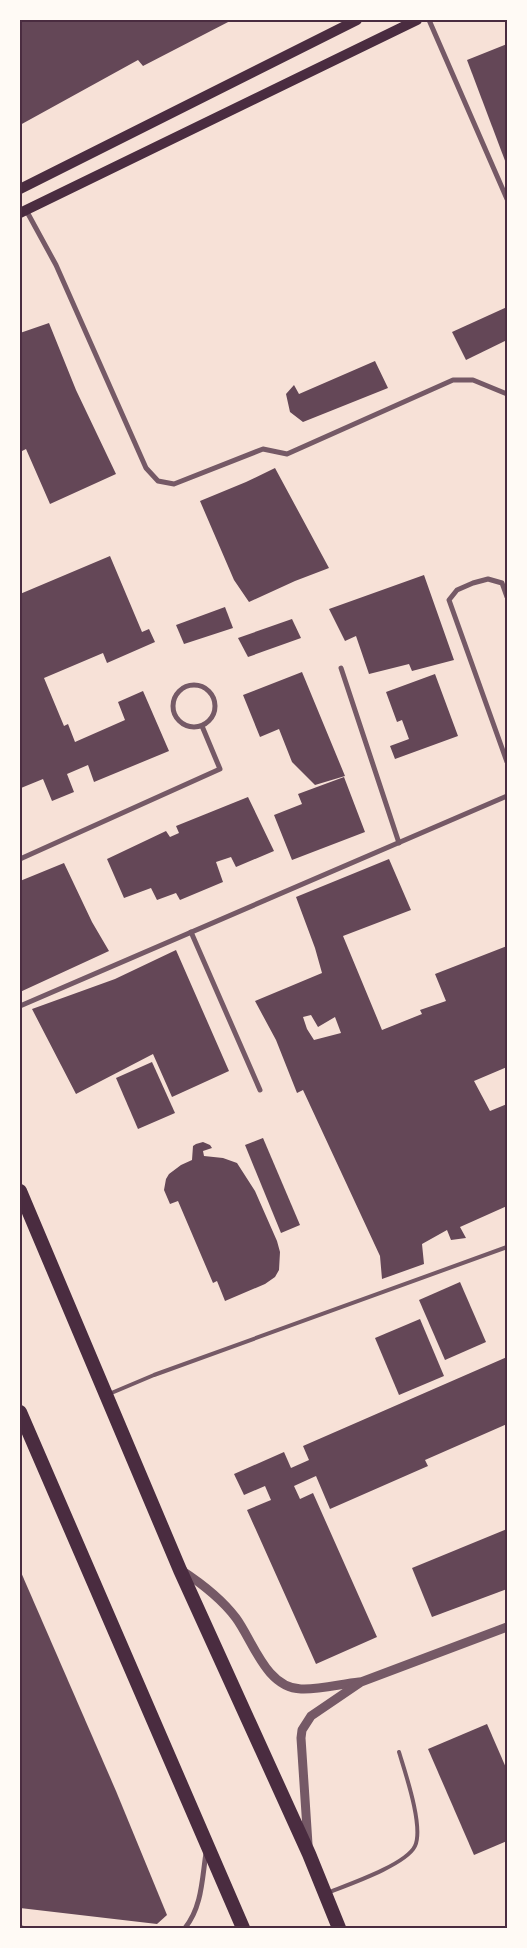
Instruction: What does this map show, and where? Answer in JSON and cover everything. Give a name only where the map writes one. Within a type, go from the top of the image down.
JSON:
[{"type":"highway","points":[[20,1191],[180,1570],[308,1854],[339,1928]]},
{"type":"highway","points":[[20,1214],[36,1228]]},
{"type":"highway","points":[[20,1412],[243,1928]]},
{"type":"main road","points":[[20,190],[357,20]]},
{"type":"main road","points":[[23,212],[418,20]]},
{"type":"street","points":[[429,20],[507,199]]},
{"type":"street","points":[[23,212],[56,265],[146,468],[158,480],[174,484],[263,449],[287,454],[453,380],[473,380],[507,394]]},
{"type":"street","points":[[507,597],[502,583],[488,579],[457,590],[449,600],[507,762]]},
{"type":"street","points":[[341,668],[399,843]]},
{"type":"street","points":[[191,685],[204,687],[213,697],[215,704],[212,717],[202,726],[188,726],[176,718],[173,704],[174,697],[184,687],[191,685]]},
{"type":"street","points":[[20,859],[220,769],[202,726]]},
{"type":"street","points":[[20,1006],[507,796]]},
{"type":"street","points":[[191,932],[260,1090]]},
{"type":"street","points":[[180,1570],[201,1583],[220,1599],[236,1618],[266,1668],[281,1682],[301,1689],[361,1682]]},
{"type":"street","points":[[308,1854],[300,1746],[302,1730],[311,1716],[361,1682],[507,1627]]},
{"type":"street","points":[[185,1928],[196,1910],[200,1897],[207,1845]]},
{"type":"lane","points":[[107,1395],[154,1375],[507,1247]]},
{"type":"lane","points":[[325,1893],[377,1873],[401,1859],[415,1846],[418,1824],[399,1752]]},
{"type":"building","points":[[20,20],[232,20],[143,66],[138,60],[20,125]]},
{"type":"building","points":[[507,44],[507,166],[467,60]]},
{"type":"building","points":[[507,307],[507,340],[466,360],[452,332]]},
{"type":"building","points":[[49,323],[76,390],[116,474],[50,504],[26,449],[20,452],[20,333]]},
{"type":"building","points":[[375,361],[388,388],[303,422],[290,412],[286,394],[294,385],[299,394]]},
{"type":"building","points":[[275,468],[329,568],[249,602],[234,580],[200,501]]},
{"type":"building","points":[[110,556],[142,632],[149,629],[155,642],[107,663],[103,653],[44,678],[64,726],[68,724],[75,742],[125,720],[118,702],[143,691],[169,751],[94,782],[88,765],[67,774],[74,792],[52,801],[43,779],[21,788],[20,786],[20,594]]},
{"type":"building","points":[[424,575],[454,660],[412,671],[409,664],[369,674],[356,636],[345,641],[329,609]]},
{"type":"building","points":[[225,607],[233,628],[184,644],[176,625]]},
{"type":"building","points":[[292,619],[301,638],[248,657],[238,638]]},
{"type":"building","points":[[302,672],[345,776],[315,785],[292,762],[279,729],[260,737],[243,695]]},
{"type":"building","points":[[435,674],[458,736],[395,759],[390,746],[409,739],[402,720],[397,722],[386,692]]},
{"type":"building","points":[[344,777],[365,832],[292,860],[274,815],[302,804],[298,794]]},
{"type":"building","points":[[248,797],[274,851],[236,867],[231,857],[216,862],[223,882],[180,900],[176,893],[157,900],[151,888],[124,898],[107,859],[166,831],[170,837],[179,833],[176,826]]},
{"type":"building","points":[[389,859],[411,910],[343,936],[382,1030],[422,1014],[420,1010],[446,1001],[435,974],[507,946],[507,1067],[474,1081],[490,1111],[507,1104],[507,1206],[460,1227],[466,1238],[451,1240],[447,1230],[422,1244],[424,1264],[382,1279],[380,1256],[303,1090],[297,1093],[276,1040],[255,1001],[322,973],[296,897]],"holes":[[[311,1015],[318,1027],[335,1017],[341,1033],[314,1040],[307,1029],[303,1017]]]},
{"type":"building","points":[[64,863],[92,922],[109,951],[20,992],[20,881]]},
{"type":"building","points":[[176,950],[229,1071],[172,1097],[153,1054],[76,1094],[32,1009],[115,979]]},
{"type":"building","points":[[152,1062],[175,1113],[138,1129],[116,1078]]},
{"type":"building","points":[[263,1138],[300,1225],[281,1233],[245,1145]]},
{"type":"building","points":[[203,1142],[212,1148],[203,1151],[204,1156],[223,1158],[237,1163],[255,1191],[280,1252],[279,1270],[275,1277],[265,1284],[225,1301],[217,1281],[213,1283],[178,1201],[170,1204],[164,1190],[169,1174],[192,1160],[193,1146]]},
{"type":"building","points":[[460,1282],[486,1342],[445,1360],[419,1300]]},
{"type":"building","points":[[420,1319],[444,1376],[399,1395],[375,1338]]},
{"type":"building","points":[[507,1357],[507,1424],[425,1460],[428,1466],[330,1509],[316,1476],[294,1486],[300,1499],[313,1493],[377,1637],[316,1664],[247,1510],[271,1500],[265,1486],[244,1495],[234,1474],[284,1452],[291,1468],[309,1460],[303,1446]]},
{"type":"building","points":[[507,1529],[507,1589],[432,1617],[412,1568]]},
{"type":"building","points":[[20,1570],[116,1791],[167,1915],[157,1924],[20,1908]]},
{"type":"building","points":[[487,1724],[507,1770],[507,1841],[474,1855],[428,1749]]}]
